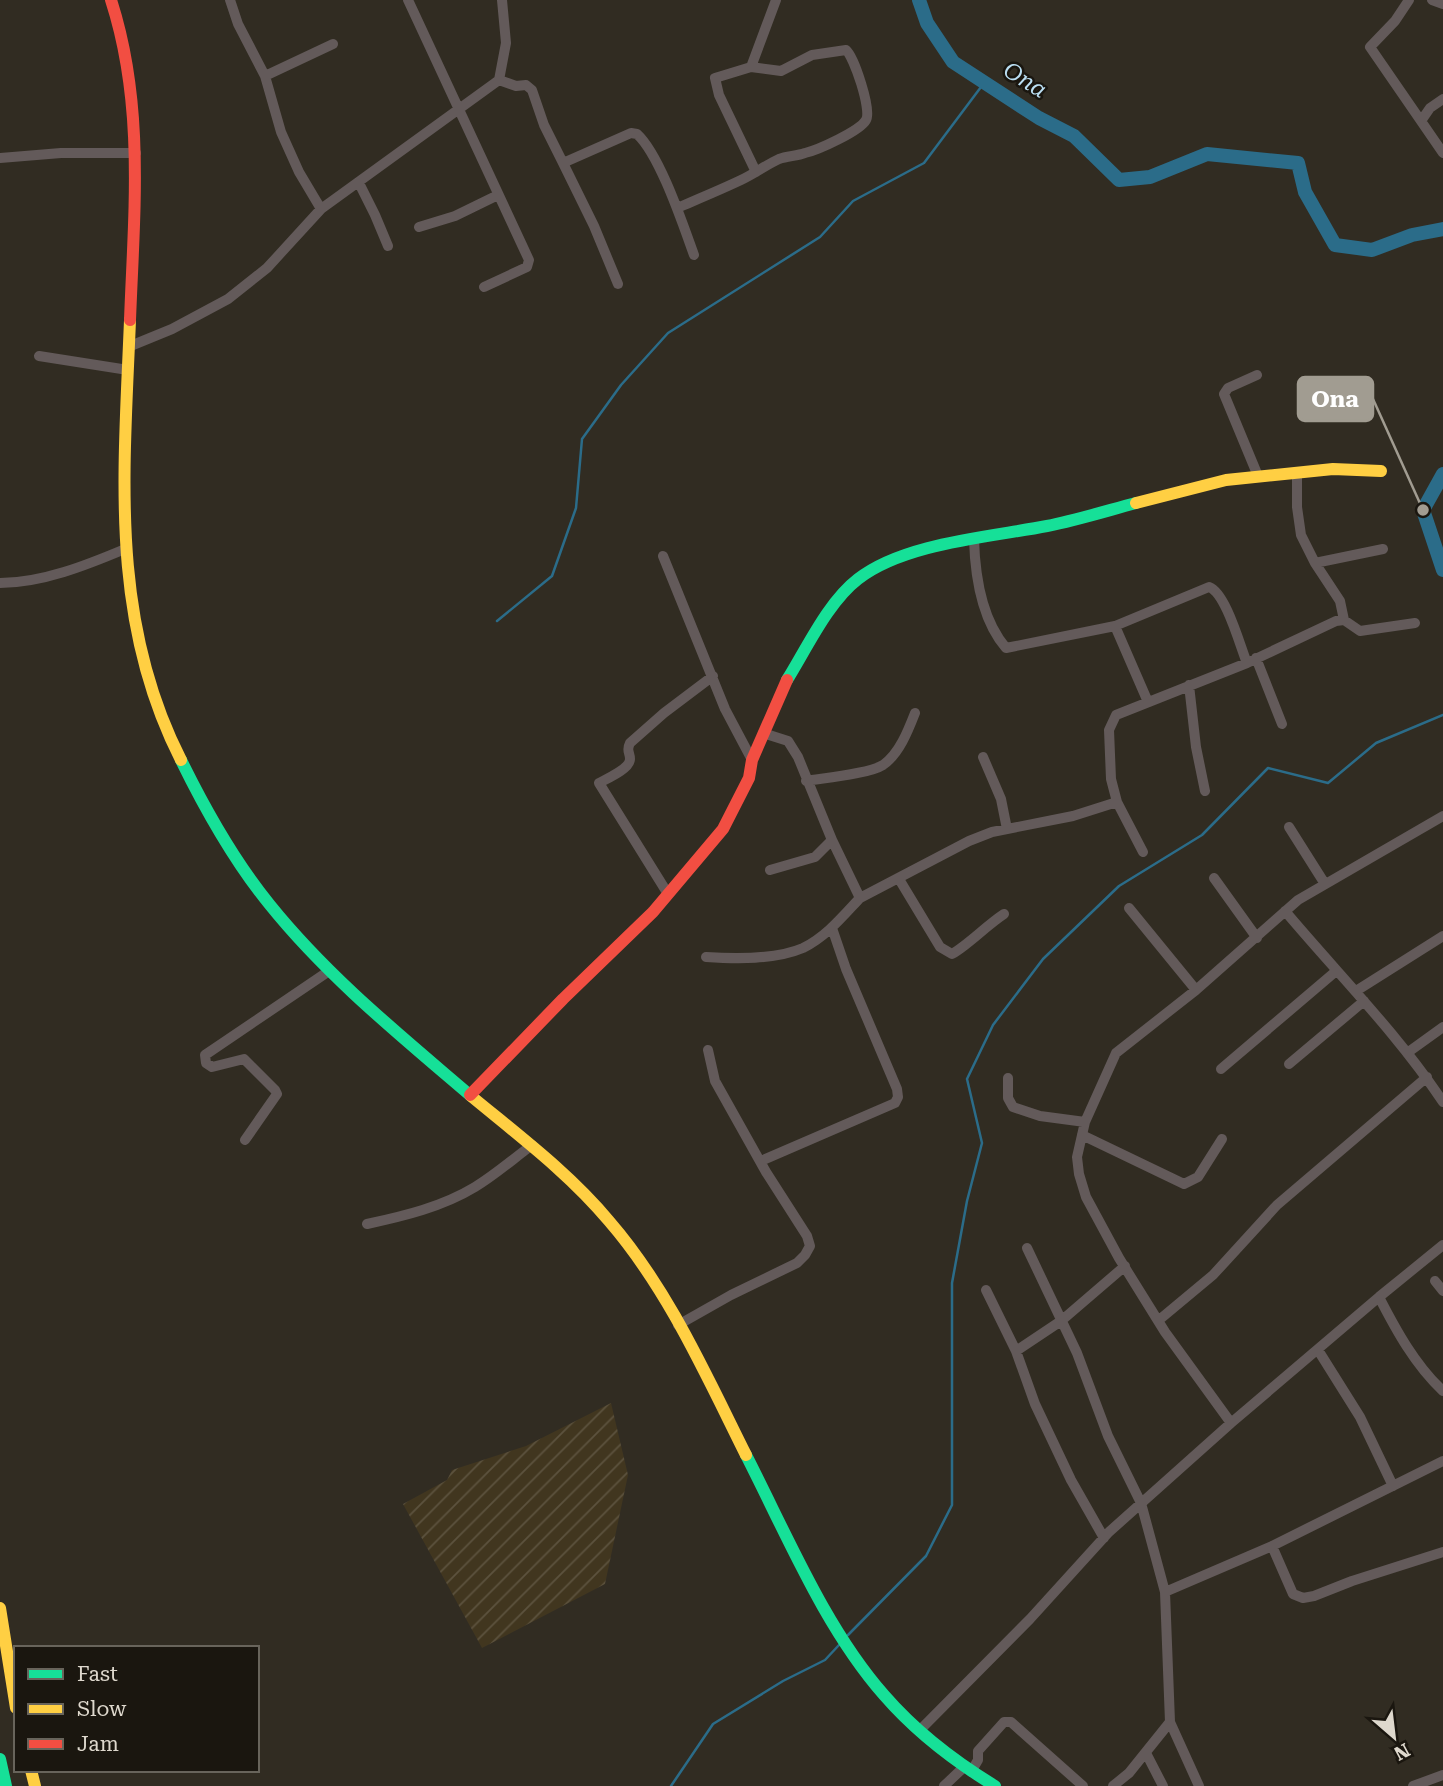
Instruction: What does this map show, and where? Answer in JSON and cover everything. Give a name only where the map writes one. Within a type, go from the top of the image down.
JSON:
[{"type":"main road","points":[[111,0],[130,69],[135,111],[125,548],[134,621],[146,672],[181,759],[209,813],[248,875],[329,971],[531,1145],[589,1198],[627,1241],[678,1325],[851,1653],[906,1721],[967,1770],[995,1786]]},
{"type":"main road","points":[[470,1095],[563,999],[653,912],[723,829],[749,779],[752,760],[781,689],[817,630],[836,603],[858,579],[889,562],[927,548],[1051,525],[1226,480],[1333,469],[1381,471]]},
{"type":"main road","points":[[0,1608],[14,1696]]},
{"type":"main road","points":[[0,1759],[6,1786]]},
{"type":"street","points":[[230,0],[238,24],[265,76],[281,132],[299,172],[321,209]]},
{"type":"street","points":[[408,0],[529,260],[527,267],[484,287]]},
{"type":"street","points":[[128,347],[172,330],[228,299],[267,268],[321,209],[499,80],[506,43],[502,0]]},
{"type":"street","points":[[751,67],[776,0]]},
{"type":"street","points":[[1409,0],[1395,21],[1370,47],[1443,153]]},
{"type":"street","points":[[1432,0],[1443,4]]},
{"type":"street","points":[[265,76],[333,44]]},
{"type":"street","points":[[677,208],[756,172],[780,158],[807,153],[835,141],[865,123],[868,116],[851,54],[846,50],[812,55],[781,71],[751,67],[715,78],[719,95],[756,172]]},
{"type":"street","points":[[499,80],[516,86],[526,85],[532,90],[544,125],[594,226],[618,284]]},
{"type":"street","points":[[1421,121],[1430,108],[1443,99]]},
{"type":"street","points":[[562,163],[631,133],[637,134],[652,153],[677,208],[694,255]]},
{"type":"street","points":[[0,158],[61,153],[136,153]]},
{"type":"street","points":[[359,183],[388,246]]},
{"type":"street","points":[[419,226],[455,216],[498,195]]},
{"type":"street","points":[[39,356],[128,370]]},
{"type":"street","points":[[1257,375],[1228,388],[1224,394],[1258,476]]},
{"type":"street","points":[[1297,473],[1298,525],[1315,563],[1340,601],[1344,620],[1360,631],[1415,622]]},
{"type":"street","points":[[974,539],[977,586],[992,624],[1006,648],[1115,626],[1209,587],[1216,590],[1282,724]]},
{"type":"street","points":[[0,583],[29,580],[86,566],[125,548]]},
{"type":"street","points":[[1315,563],[1383,550]]},
{"type":"street","points":[[663,556],[724,709],[752,760]]},
{"type":"street","points":[[1143,852],[1116,802],[1111,779],[1109,730],[1116,715],[1252,661],[1327,624],[1344,620]]},
{"type":"street","points":[[1115,626],[1148,702]]},
{"type":"street","points":[[668,894],[599,783],[628,766],[629,743],[713,676]]},
{"type":"street","points":[[1189,685],[1196,747],[1205,791]]},
{"type":"street","points":[[806,781],[872,770],[883,765],[906,735],[915,713]]},
{"type":"street","points":[[763,733],[788,741],[799,757],[806,781],[860,898]]},
{"type":"street","points":[[983,757],[1001,799],[1007,829]]},
{"type":"street","points":[[706,957],[761,957],[803,948],[832,928],[860,898],[969,841],[1007,829],[1073,816],[1116,802]]},
{"type":"street","points":[[1231,1423],[1159,1320],[1086,1197],[1077,1157],[1085,1122],[1116,1053],[1196,990],[1285,911],[1325,884],[1443,816]]},
{"type":"street","points":[[1289,827],[1325,884]]},
{"type":"street","points":[[770,870],[815,857],[832,840]]},
{"type":"street","points":[[1213,878],[1257,938]]},
{"type":"street","points":[[899,879],[940,947],[948,953],[959,950],[1004,914]]},
{"type":"street","points":[[1129,908],[1196,990]]},
{"type":"street","points":[[1285,911],[1335,972],[1356,991],[1427,1077],[1443,1102]]},
{"type":"street","points":[[761,1161],[895,1103],[898,1097],[898,1090],[846,969],[832,928]]},
{"type":"street","points":[[1356,991],[1443,936]]},
{"type":"street","points":[[245,1140],[275,1098],[275,1090],[248,1061],[239,1059],[212,1067],[206,1063],[205,1055],[329,971]]},
{"type":"street","points":[[1221,1069],[1335,972]]},
{"type":"street","points":[[1289,1064],[1364,1001]]},
{"type":"street","points":[[1407,1053],[1443,1027]]},
{"type":"street","points":[[678,1325],[731,1295],[797,1263],[810,1246],[807,1236],[715,1082],[709,1050]]},
{"type":"street","points":[[1159,1320],[1213,1275],[1277,1205],[1427,1077]]},
{"type":"street","points":[[1009,1078],[1008,1098],[1013,1107],[1040,1116],[1085,1122]]},
{"type":"street","points":[[1082,1135],[1184,1184],[1198,1177],[1222,1139]]},
{"type":"street","points":[[367,1224],[404,1216],[442,1203],[475,1187],[531,1145]]},
{"type":"street","points":[[919,1731],[1141,1503],[1378,1297],[1443,1245]]},
{"type":"street","points":[[1027,1248],[1077,1353],[1108,1436],[1141,1503],[1165,1592],[1170,1722],[1199,1786]]},
{"type":"street","points":[[1016,1351],[1061,1321],[1125,1266]]},
{"type":"street","points":[[1435,1281],[1443,1291]]},
{"type":"street","points":[[986,1290],[1016,1351],[1035,1404],[1070,1480],[1104,1538]]},
{"type":"street","points":[[1378,1297],[1413,1355],[1430,1379],[1443,1391]]},
{"type":"street","points":[[1318,1350],[1360,1417],[1393,1486]]},
{"type":"street","points":[[1165,1592],[1272,1546],[1443,1461]]},
{"type":"street","points":[[1272,1546],[1293,1594],[1303,1598],[1443,1552]]},
{"type":"street","points":[[944,1786],[978,1759],[978,1751],[983,1743],[1004,1722],[1012,1722],[1083,1786]]},
{"type":"street","points":[[1113,1786],[1129,1773],[1170,1722]]},
{"type":"street","points":[[1146,1753],[1163,1786]]},
{"type":"street","points":[[1413,1786],[1443,1775]]},
{"type":"shaded area","points":[[611,1403],[628,1475],[605,1584],[482,1648],[403,1504],[447,1480],[452,1470],[526,1446]]},
{"type":"waterway","name":"Ona","points":[[919,0],[927,23],[953,62],[1039,118],[1074,136],[1119,180],[1150,177],[1207,154],[1298,163],[1305,192],[1335,245],[1372,250],[1412,235],[1443,229]]},
{"type":"waterway","points":[[497,621],[552,576],[576,508],[582,439],[621,385],[668,333],[820,237],[853,201],[924,163],[984,83]]},
{"type":"waterway","name":"Ona","points":[[1443,474],[1423,510],[1443,570]]},
{"type":"waterway","points":[[848,1635],[926,1556],[952,1505],[952,1283],[967,1201],[982,1143],[967,1079],[993,1025],[1043,959],[1119,886],[1202,835],[1268,768],[1328,783],[1376,743],[1443,715]]},
{"type":"waterway","points":[[671,1786],[713,1724],[783,1681],[825,1660],[839,1645]]},
{"type":"traffic: fast","points":[[787,680],[837,600],[858,579],[877,567],[923,549],[1058,524],[1136,503]]},
{"type":"traffic: fast","points":[[181,760],[233,853],[292,931],[366,1005],[471,1096]]},
{"type":"traffic: fast","points":[[746,1455],[808,1580],[863,1669],[896,1709],[922,1733],[950,1756],[995,1786]]},
{"type":"traffic: fast","points":[[0,1759],[6,1786]]},
{"type":"traffic: slow","points":[[130,320],[125,489],[126,544],[132,599],[142,653],[158,707],[181,760]]},
{"type":"traffic: slow","points":[[1136,503],[1226,480],[1333,469],[1381,471]]},
{"type":"traffic: slow","points":[[471,1096],[543,1155],[594,1203],[630,1247],[685,1334],[746,1455]]},
{"type":"traffic: slow","points":[[0,1608],[14,1696]]},
{"type":"traffic: slow","points":[[32,1772],[35,1786]]},
{"type":"traffic: jam","points":[[111,0],[122,39],[133,119],[135,199],[130,320]]},
{"type":"traffic: jam","points":[[470,1095],[563,999],[653,912],[723,829],[749,778],[752,760],[787,680]]},
{"type":"place","name":"Ona","points":[[1423,510]]}]
